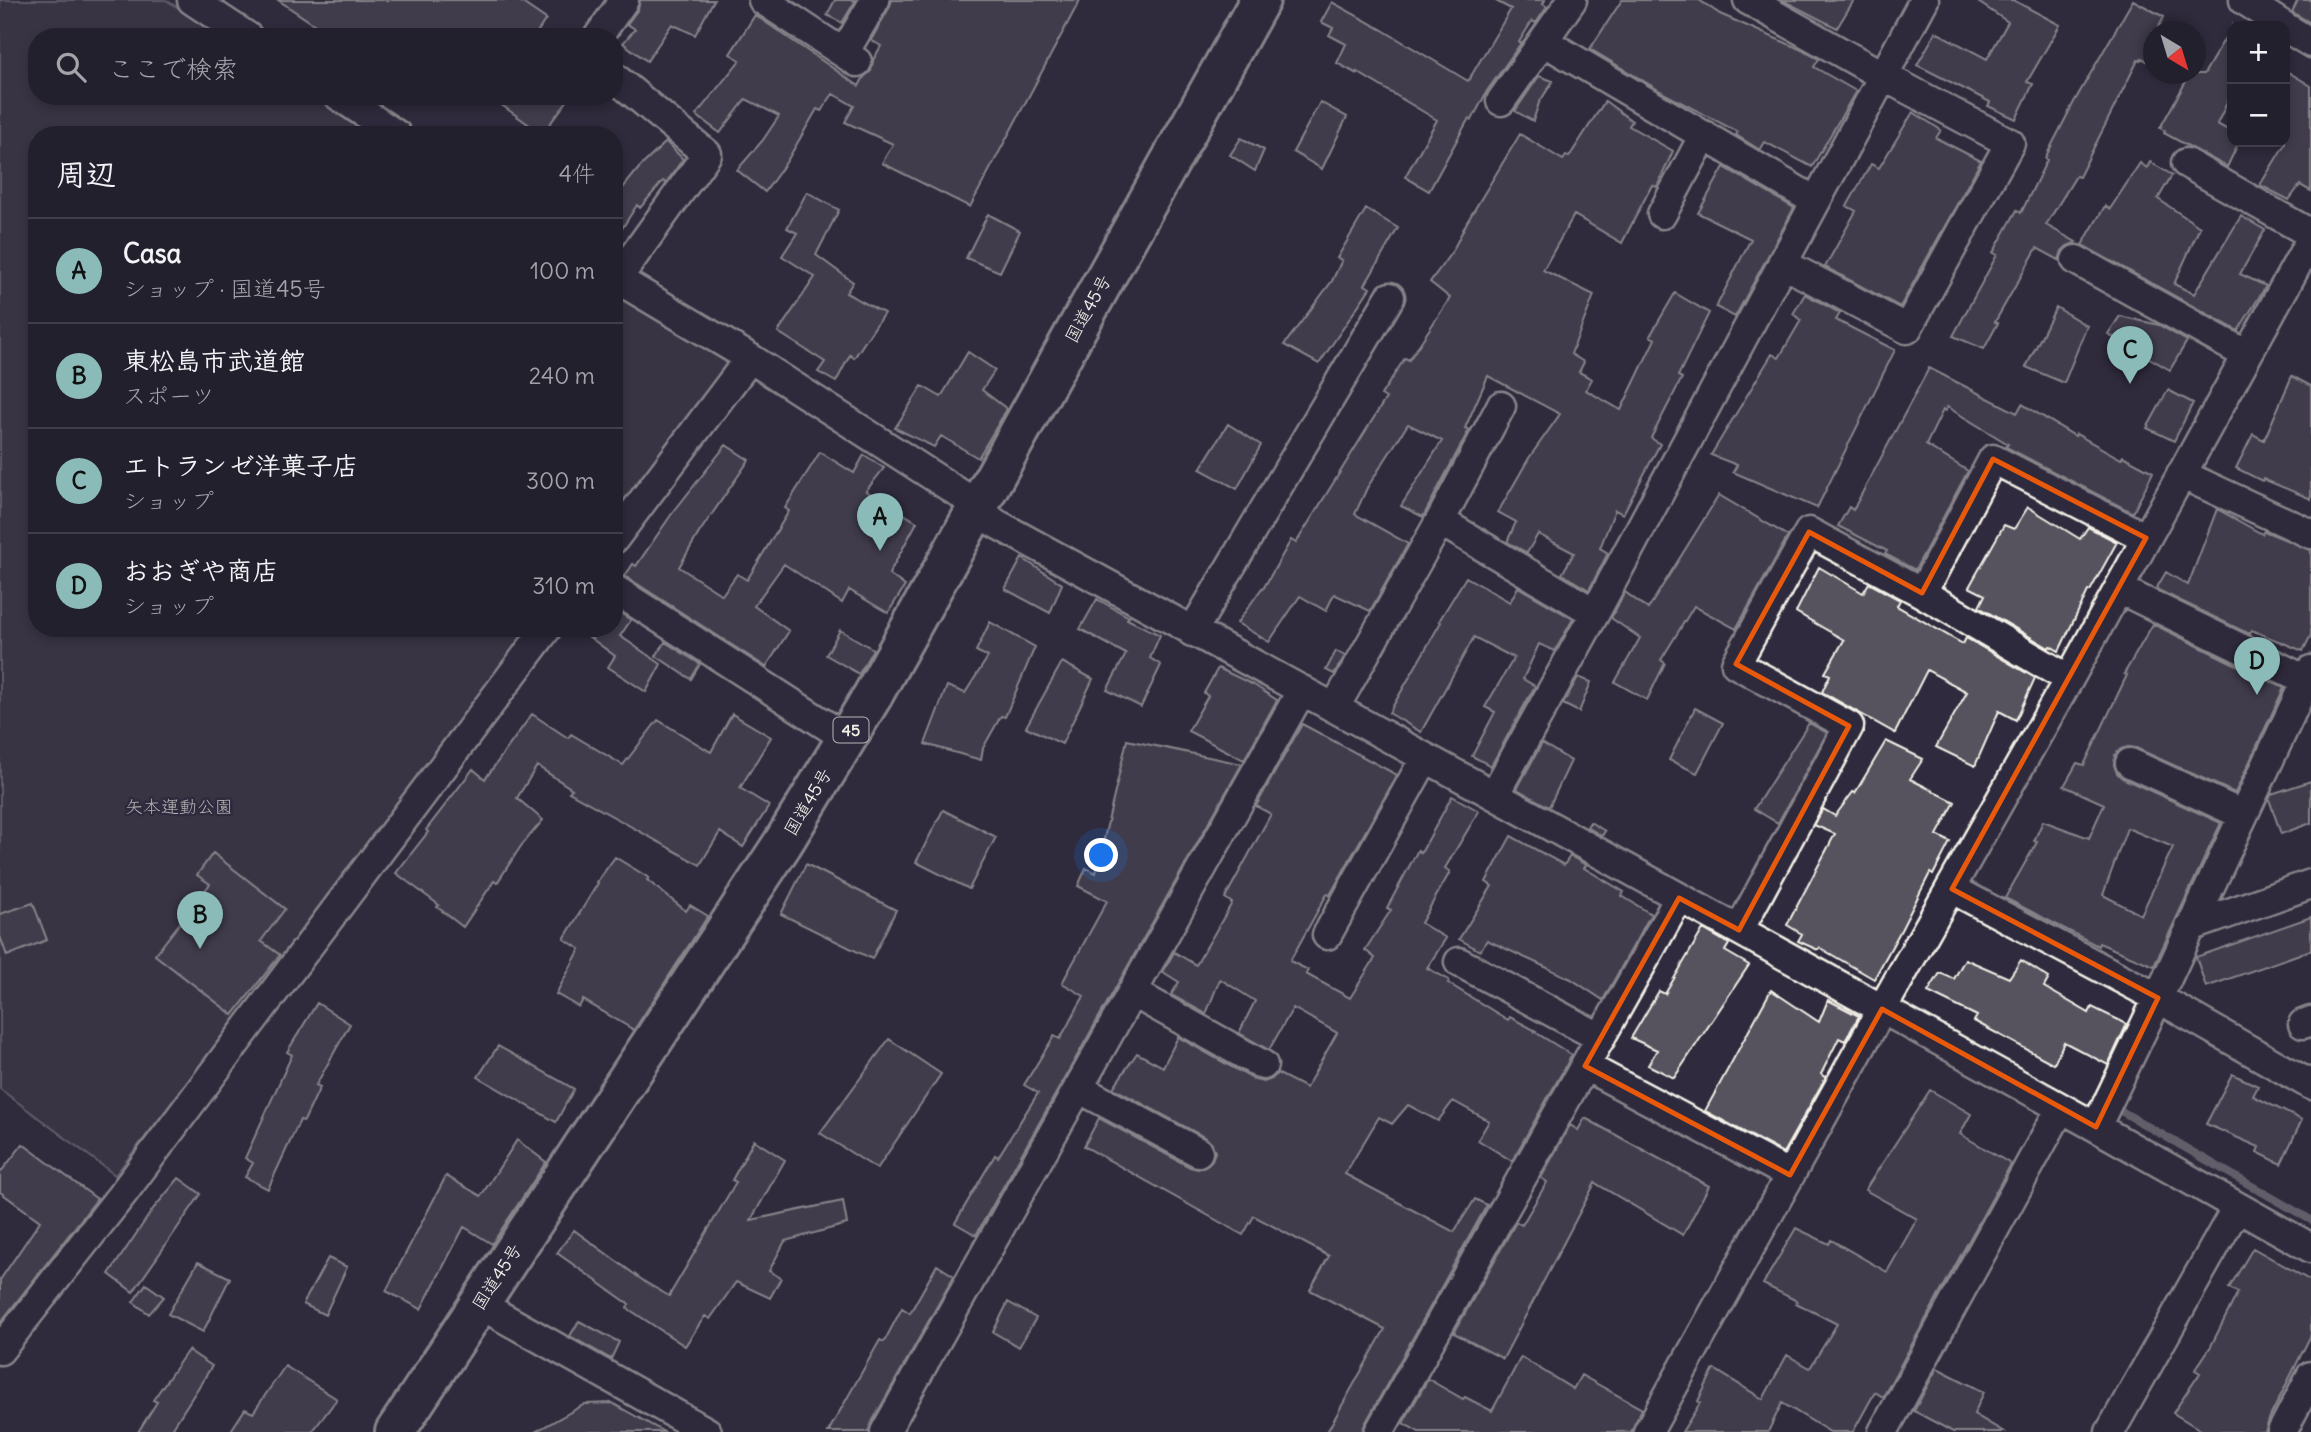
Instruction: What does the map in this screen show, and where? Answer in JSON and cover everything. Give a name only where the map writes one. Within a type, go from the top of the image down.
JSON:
[{"type":"highway","name":"国道45号","points":[[395,1432],[783,843],[978,508],[1260,0]]},
{"type":"street","points":[[192,0],[234,28]]},
{"type":"street","points":[[604,28],[624,0]]},
{"type":"street","points":[[763,0],[850,58],[875,0]]},
{"type":"street","points":[[1501,101],[1572,0]]},
{"type":"street","points":[[1748,0],[2010,144],[1907,329],[1782,262]]},
{"type":"street","points":[[1494,795],[1595,613],[1924,0]]},
{"type":"street","points":[[2244,0],[2277,21]]},
{"type":"street","points":[[2290,29],[2311,43]]},
{"type":"street","points":[[1543,41],[1815,201]]},
{"type":"street","points":[[623,84],[707,153],[623,268]]},
{"type":"street","points":[[352,105],[384,126]]},
{"type":"street","points":[[1662,214],[1704,135]]},
{"type":"street","points":[[1648,1432],[2119,589],[2311,237],[2186,163]]},
{"type":"street","points":[[2076,260],[2247,355]]},
{"type":"street","points":[[623,282],[750,358],[962,495],[995,523],[1494,795],[2311,1248]]},
{"type":"street","points":[[1192,632],[1390,297]]},
{"type":"street","points":[[623,527],[750,358]]},
{"type":"street","points":[[1335,708],[1501,407]]},
{"type":"street","points":[[1922,593],[1993,459],[2146,538]]},
{"type":"street","points":[[2182,474],[2311,534]]},
{"type":"street","points":[[1440,521],[1595,613]]},
{"type":"street","points":[[1739,930],[1849,726],[1736,664],[1809,532],[1922,593],[2069,679]]},
{"type":"street","points":[[2096,1127],[2309,675],[2119,589]]},
{"type":"street","points":[[623,595],[846,738]]},
{"type":"street","points":[[0,1350],[124,1192],[540,637]]},
{"type":"street","points":[[885,1432],[1302,690]]},
{"type":"street","points":[[1327,935],[1425,758]]},
{"type":"street","points":[[2130,764],[2243,815]]},
{"type":"street","points":[[2190,927],[2311,884]]},
{"type":"street","points":[[1952,889],[2158,998],[2311,1085]]},
{"type":"street","points":[[1379,1432],[1679,898]]},
{"type":"street","points":[[1460,962],[1601,1038]]},
{"type":"street","points":[[1132,992],[1263,1065]]},
{"type":"street","points":[[1585,1066],[1790,1175]]},
{"type":"street","points":[[1078,1088],[1198,1152]]},
{"type":"street","points":[[1882,1432],[2061,1108]]},
{"type":"street","points":[[2110,1432],[2237,1207]]},
{"type":"street","points":[[479,1304],[707,1432]]},
{"type":"street","points":[[2282,1432],[2311,1376]]},
{"type":"highlighted area","points":[[1993,459],[2146,538],[1952,889],[2158,998],[2096,1127],[1882,1009],[1790,1175],[1585,1066],[1679,898],[1739,930],[1849,726],[1736,664],[1809,532],[1922,593]]},
{"type":"green space","name":"矢本運動公園","points":[[0,0],[166,0],[209,28],[28,28],[28,105],[329,105],[360,126],[28,126],[28,637],[534,637],[479,715],[115,1175],[0,1089]]},
{"type":"green space","points":[[623,296],[728,363],[623,509]]},
{"type":"building","points":[[278,0],[518,0],[546,19],[540,28],[320,28]]},
{"type":"building","points":[[640,0],[714,0],[695,35],[672,24],[647,61],[623,43],[635,29],[627,24],[638,9]]},
{"type":"building","points":[[835,0],[856,0],[842,23],[827,15]]},
{"type":"building","points":[[892,0],[1080,0],[970,207],[882,163],[893,144],[845,122],[854,106],[833,94],[821,111],[817,109],[787,161],[765,192],[737,170],[763,140],[779,116],[746,99],[720,133],[696,115],[740,60],[730,54],[755,15],[859,86],[871,71],[873,60],[881,46],[871,40]]},
{"type":"building","points":[[1494,0],[1545,0],[1543,4],[1547,7],[1536,23],[1532,21],[1519,42],[1521,43],[1487,91],[1472,120],[1469,118],[1429,191],[1405,177],[1437,120],[1337,63],[1346,44],[1329,35],[1333,28],[1321,22],[1332,2],[1468,81],[1511,9]]},
{"type":"building","points":[[1622,0],[1699,0],[1720,14],[1819,59],[1814,67],[1856,91],[1812,167],[1765,142],[1760,150],[1736,135],[1738,132],[1667,95],[1590,49]]},
{"type":"building","points":[[1782,0],[1854,0],[1837,28]]},
{"type":"building","points":[[1975,0],[2013,0],[2060,25],[2027,82],[2033,84],[2016,119],[1988,106],[1990,102],[1917,65],[1936,32],[1987,59],[2008,22]]},
{"type":"building","points":[[2133,0],[2164,17],[2162,21],[2143,21],[2143,59],[2138,60],[2079,177],[2076,176],[2046,225],[2076,242],[2062,251],[2059,260],[2037,248],[1995,322],[1998,323],[1984,349],[1953,336],[1997,255],[1993,253],[2017,210],[2021,213],[2074,102]]},
{"type":"building","points":[[2298,0],[2311,0],[2311,23],[2292,12]]},
{"type":"building","points":[[2227,35],[2227,103],[2217,124],[2227,129],[2227,147],[2237,147],[2227,167],[2164,133],[2160,128],[2184,84],[2206,84],[2206,71]]},
{"type":"building","points":[[2290,73],[2311,86],[2311,191],[2300,185],[2289,200],[2260,185],[2283,147],[2290,147]]},
{"type":"building","points":[[1539,76],[1553,81],[1539,103],[1533,121],[1515,111]]},
{"type":"building","points":[[1605,101],[1632,121],[1629,126],[1673,151],[1657,187],[1652,185],[1622,243],[1574,215],[1543,270],[1594,295],[1571,354],[1584,362],[1579,372],[1592,379],[1586,390],[1621,410],[1655,339],[1650,336],[1675,293],[1709,313],[1678,376],[1682,378],[1651,438],[1660,444],[1623,514],[1615,510],[1600,548],[1608,553],[1589,590],[1562,574],[1574,553],[1538,534],[1527,553],[1507,542],[1516,522],[1498,512],[1529,458],[1560,414],[1488,376],[1465,428],[1469,430],[1423,517],[1401,506],[1442,441],[1408,424],[1367,488],[1355,514],[1408,544],[1370,611],[1334,594],[1326,611],[1300,596],[1269,642],[1237,623],[1263,589],[1291,540],[1296,543],[1386,398],[1381,395],[1405,358],[1409,360],[1450,298],[1430,282],[1453,250],[1520,134],[1563,160],[1566,156],[1569,157]]},
{"type":"building","points":[[1320,102],[1347,117],[1322,169],[1293,152]]},
{"type":"building","points":[[502,105],[564,105],[548,126],[531,126]]},
{"type":"building","points":[[1913,112],[1941,130],[1936,138],[1981,161],[1900,307],[1825,267],[1856,211],[1847,206],[1871,164],[1879,168]]},
{"type":"building","points":[[1241,138],[1264,150],[1255,171],[1230,155]]},
{"type":"building","points":[[666,142],[683,159],[666,183],[663,181],[640,208],[637,205],[623,227],[623,188]]},
{"type":"building","points":[[2150,162],[2172,175],[2158,199],[2200,227],[2174,284],[2194,294],[2241,216],[2265,230],[2240,274],[2266,286],[2238,331],[2082,245],[2105,206],[2110,209],[2140,163],[2147,168]]},
{"type":"building","points":[[1724,167],[1794,208],[1735,317],[1716,307],[1751,239],[1698,213]]},
{"type":"building","points":[[807,192],[839,210],[816,255],[853,282],[846,293],[884,313],[854,358],[850,355],[836,382],[818,372],[825,362],[778,332],[815,277],[782,256],[797,233],[787,228]]},
{"type":"building","points":[[1366,209],[1398,228],[1365,285],[1370,288],[1319,364],[1284,345],[1332,281],[1342,260],[1337,258]]},
{"type":"building","points":[[988,214],[1020,231],[1000,272],[966,258]]},
{"type":"building","points":[[1805,294],[1840,313],[1836,320],[1895,350],[1817,508],[1733,472],[1737,465],[1711,455],[1772,354],[1779,358],[1801,320],[1793,314]]},
{"type":"building","points":[[2056,307],[2087,326],[2064,383],[2026,367]]},
{"type":"building","points":[[2120,316],[2159,325],[2187,341],[2170,370],[2108,334]]},
{"type":"building","points":[[968,352],[995,370],[982,390],[1007,409],[978,458],[941,436],[934,447],[895,428],[922,386],[941,397]]},
{"type":"building","points":[[1929,368],[2017,413],[2022,404],[2075,436],[2076,434],[2121,459],[2123,456],[2153,472],[2133,513],[2006,447],[2008,444],[1947,407],[1926,445],[1968,471],[1915,570],[1885,554],[1887,551],[1838,526],[1849,507],[1853,510]]},
{"type":"building","points":[[2292,376],[2311,386],[2311,499],[2236,468],[2253,434],[2264,440]]},
{"type":"building","points":[[2168,390],[2193,403],[2174,441],[2147,428]]},
{"type":"building","points":[[1228,424],[1261,445],[1237,489],[1200,469]]},
{"type":"building","points":[[726,445],[749,460],[679,567],[722,595],[737,574],[747,580],[789,511],[785,508],[820,452],[854,473],[864,455],[884,468],[866,491],[917,522],[889,574],[905,586],[888,613],[849,590],[842,603],[784,564],[754,606],[789,631],[766,667],[625,576],[633,564],[636,566],[671,515]]},
{"type":"building","points":[[1719,495],[1788,536],[1736,629],[1694,606],[1661,660],[1665,663],[1647,700],[1615,682],[1640,638],[1611,618],[1625,592],[1648,609]]},
{"type":"building","points":[[2028,507],[2080,539],[2088,527],[2117,542],[2088,591],[2059,651],[2050,646],[2049,648],[1979,607],[1985,595],[1969,587],[2004,525],[2014,529]]},
{"type":"building","points":[[2217,509],[2262,534],[2264,531],[2311,550],[2311,635],[2303,651],[2251,630],[2249,634],[2156,589],[2166,572],[2188,585]]},
{"type":"building","points":[[1022,558],[1062,584],[1050,613],[1005,589]]},
{"type":"building","points":[[1819,567],[1863,593],[1869,583],[1900,600],[1897,606],[1963,644],[1966,638],[2035,678],[2016,720],[1999,711],[1975,766],[1936,747],[1967,692],[1927,670],[1895,733],[1822,692],[1830,675],[1825,673],[1844,640],[1796,612]]},
{"type":"building","points":[[1466,577],[1510,602],[1518,587],[1573,619],[1555,651],[1539,644],[1523,679],[1535,686],[1491,766],[1472,756],[1495,712],[1485,707],[1514,658],[1474,637],[1421,732],[1389,713]]},
{"type":"building","points":[[1097,599],[1129,617],[1127,619],[1160,635],[1150,658],[1161,665],[1141,707],[1107,690],[1126,654],[1080,629]]},
{"type":"building","points":[[623,615],[631,620],[623,632]]},
{"type":"building","points":[[990,622],[1035,647],[1005,717],[1001,716],[983,748],[981,760],[925,744],[947,686],[965,693],[988,657],[976,651]]},
{"type":"building","points":[[2153,624],[2284,688],[2235,793],[2136,748],[2121,749],[2115,755],[2114,765],[2122,778],[2221,823],[2154,966],[2099,943],[2098,946],[2005,898],[2037,842],[2034,841],[2043,821],[2089,838],[2104,804],[2064,786],[2077,763],[2084,765],[2127,675],[2124,674]],"holes":[[[2127,828],[2173,847],[2141,915],[2103,895]]]},
{"type":"building","points":[[840,630],[873,649],[859,674],[826,655]]},
{"type":"building","points":[[589,637],[621,637],[661,664],[646,692],[608,667],[615,656]]},
{"type":"building","points":[[665,642],[700,664],[691,679],[656,656]]},
{"type":"building","points":[[1336,651],[1345,656],[1334,674],[1326,670]]},
{"type":"building","points":[[1062,662],[1093,679],[1062,744],[1026,727]]},
{"type":"building","points":[[1218,668],[1254,685],[1277,700],[1244,760],[1188,731],[1208,696],[1204,693]]},
{"type":"building","points":[[1578,677],[1591,682],[1579,712],[1563,704]]},
{"type":"building","points":[[1695,708],[1723,723],[1697,773],[1669,760]]},
{"type":"building","points":[[532,714],[568,738],[571,734],[623,765],[658,720],[711,752],[732,714],[771,737],[740,788],[769,806],[743,847],[720,832],[700,865],[569,792],[572,789],[537,766],[517,798],[543,820],[521,846],[497,883],[494,881],[463,927],[396,873],[473,769],[485,779]]},
{"type":"building","points":[[1809,723],[1827,733],[1778,823],[1754,809]]},
{"type":"building","points":[[1302,724],[1397,775],[1290,961],[1308,970],[1306,974],[1350,998],[1375,958],[1365,950],[1391,910],[1387,908],[1418,850],[1421,853],[1452,796],[1479,811],[1445,868],[1450,872],[1421,923],[1446,938],[1427,968],[1508,1020],[1510,1017],[1536,1031],[1572,1055],[1512,1161],[1478,1140],[1489,1121],[1453,1101],[1438,1121],[1408,1105],[1392,1124],[1379,1117],[1345,1174],[1454,1232],[1475,1199],[1487,1205],[1362,1432],[1327,1432],[1385,1329],[1310,1290],[1329,1256],[1254,1216],[1243,1235],[1084,1146],[1099,1118],[1190,1167],[1198,1169],[1206,1166],[1215,1152],[1206,1138],[1113,1088],[1137,1053],[1163,1067],[1178,1037],[1255,1080],[1264,1082],[1277,1073],[1306,1088],[1337,1033],[1293,1008],[1269,1050],[1239,1033],[1255,1001],[1220,979],[1206,1014],[1171,995],[1179,982],[1163,972],[1174,952],[1196,965],[1232,903],[1225,898],[1271,814],[1256,806]]},
{"type":"building","points":[[1127,740],[1242,764],[976,1235],[955,1223],[995,1155],[998,1157],[1038,1093],[1024,1085],[1054,1036],[1060,1039],[1084,996],[1062,983],[1107,901],[1078,886],[1086,868],[1096,873]]},
{"type":"building","points":[[1886,741],[1923,759],[1910,779],[1955,802],[1937,835],[1950,842],[1933,875],[1930,873],[1874,979],[1820,948],[1818,950],[1798,941],[1802,934],[1787,925],[1835,834],[1814,825],[1823,809],[1835,816],[1853,792],[1855,793]]},
{"type":"building","points":[[1542,743],[1571,761],[1549,807],[1517,789]]},
{"type":"building","points":[[2311,781],[2311,823],[2281,834],[2269,799],[2271,794]]},
{"type":"building","points":[[943,810],[996,837],[969,889],[916,862]]},
{"type":"building","points":[[1590,822],[1605,831],[1602,836],[1587,827]]},
{"type":"building","points":[[1511,836],[1564,865],[1570,856],[1586,865],[1584,868],[1624,892],[1622,896],[1651,914],[1603,1000],[1571,979],[1487,940],[1480,951],[1459,939],[1492,886],[1486,882]]},
{"type":"building","points":[[213,853],[285,909],[261,941],[280,955],[233,1015],[155,955],[210,884],[197,875]]},
{"type":"building","points":[[615,857],[649,878],[647,880],[686,911],[690,905],[708,916],[634,1030],[583,1000],[579,1007],[556,994],[580,949],[564,939]]},
{"type":"building","points":[[806,864],[896,910],[872,959],[781,914]]},
{"type":"building","points":[[33,903],[47,940],[7,956],[0,936],[0,914]]},
{"type":"building","points":[[2311,917],[2311,950],[2206,987],[2196,957]]},
{"type":"building","points":[[1703,929],[1729,944],[1725,951],[1749,965],[1674,1078],[1648,1065],[1657,1050],[1631,1038],[1659,991],[1665,994]]},
{"type":"building","points":[[1965,959],[2009,978],[2021,960],[2049,978],[2044,987],[2089,1013],[2092,1007],[2127,1024],[2108,1065],[2064,1042],[2054,1064],[1974,1021],[1977,1016],[1928,992],[1940,973],[1954,979]]},
{"type":"building","points":[[1771,990],[1819,1022],[1828,1000],[1859,1016],[1845,1041],[1839,1038],[1821,1074],[1826,1077],[1783,1153],[1705,1111]]},
{"type":"building","points":[[317,1003],[350,1024],[316,1085],[320,1087],[304,1121],[300,1120],[268,1189],[245,1177],[253,1163],[245,1158],[292,1055],[287,1052]]},
{"type":"building","points":[[889,1039],[941,1074],[877,1169],[820,1133]]},
{"type":"building","points":[[498,1046],[574,1089],[556,1122],[478,1077]]},
{"type":"building","points":[[2232,1074],[2258,1086],[2253,1096],[2302,1120],[2281,1164],[2257,1152],[2259,1147],[2206,1124]]},
{"type":"building","points":[[1930,1090],[1971,1114],[1960,1134],[2011,1164],[1883,1397],[1875,1392],[1853,1432],[1830,1432],[1782,1403],[1768,1432],[1682,1432],[1700,1403],[1698,1401],[1714,1369],[1763,1399],[1787,1355],[1810,1368],[1837,1324],[1763,1284],[1796,1228],[1829,1244],[1831,1240],[1887,1272],[1917,1219],[1865,1190]]},
{"type":"building","points":[[1585,1118],[1709,1186],[1683,1235],[1595,1183],[1503,1359],[1454,1333],[1516,1222],[1522,1225],[1547,1182],[1541,1178],[1570,1125],[1578,1130]]},
{"type":"building","points":[[517,1140],[546,1162],[492,1244],[464,1227],[421,1309],[386,1291],[446,1176],[481,1196]]},
{"type":"building","points":[[754,1140],[785,1160],[751,1220],[843,1201],[847,1224],[785,1241],[769,1271],[781,1278],[770,1298],[736,1282],[710,1319],[705,1316],[685,1346],[627,1308],[629,1304],[557,1253],[574,1230],[645,1282],[669,1296],[736,1182],[732,1180]]},
{"type":"building","points":[[23,1144],[97,1199],[0,1323],[0,1280],[40,1221],[0,1192],[0,1173]]},
{"type":"building","points":[[179,1178],[201,1194],[133,1292],[109,1274],[153,1209]]},
{"type":"building","points":[[2253,1248],[2311,1281],[2311,1335],[2265,1432],[2204,1432],[2173,1413],[2200,1373],[2195,1370],[2211,1346],[2238,1292],[2229,1288]]},
{"type":"building","points":[[328,1258],[347,1267],[325,1315],[303,1304]]},
{"type":"building","points":[[198,1262],[230,1278],[203,1332],[168,1314]]},
{"type":"building","points":[[937,1265],[954,1276],[868,1432],[828,1432],[880,1340],[884,1342],[902,1308],[910,1313]]},
{"type":"building","points":[[146,1284],[164,1297],[149,1314],[133,1302]]},
{"type":"building","points":[[1008,1302],[1036,1318],[1019,1347],[993,1332]]},
{"type":"building","points":[[579,1321],[619,1342],[611,1359],[570,1336]]},
{"type":"building","points":[[188,1350],[212,1366],[170,1432],[138,1432],[157,1402],[153,1400]]},
{"type":"building","points":[[1521,1357],[1573,1389],[1581,1375],[1642,1409],[1631,1432],[1419,1432],[1403,1423],[1428,1379],[1463,1399],[1465,1397],[1492,1411]]},
{"type":"building","points":[[285,1366],[337,1399],[312,1432],[230,1432],[245,1409],[253,1413]]},
{"type":"building","points":[[1937,1368],[1984,1392],[1974,1414],[2004,1432],[1953,1432],[1914,1411]]},
{"type":"building","points":[[612,1403],[664,1432],[535,1432],[585,1404]]},
{"type":"waterway","points":[[2121,1111],[2311,1220]]},
{"type":"place","name":"エトランゼ洋菓子店","points":[[2130,384]]},
{"type":"place","name":"Casa","points":[[880,551]]},
{"type":"place","name":"おおぎや商店","points":[[2257,695]]},
{"type":"place","name":"東松島市武道館","points":[[200,949]]}]
